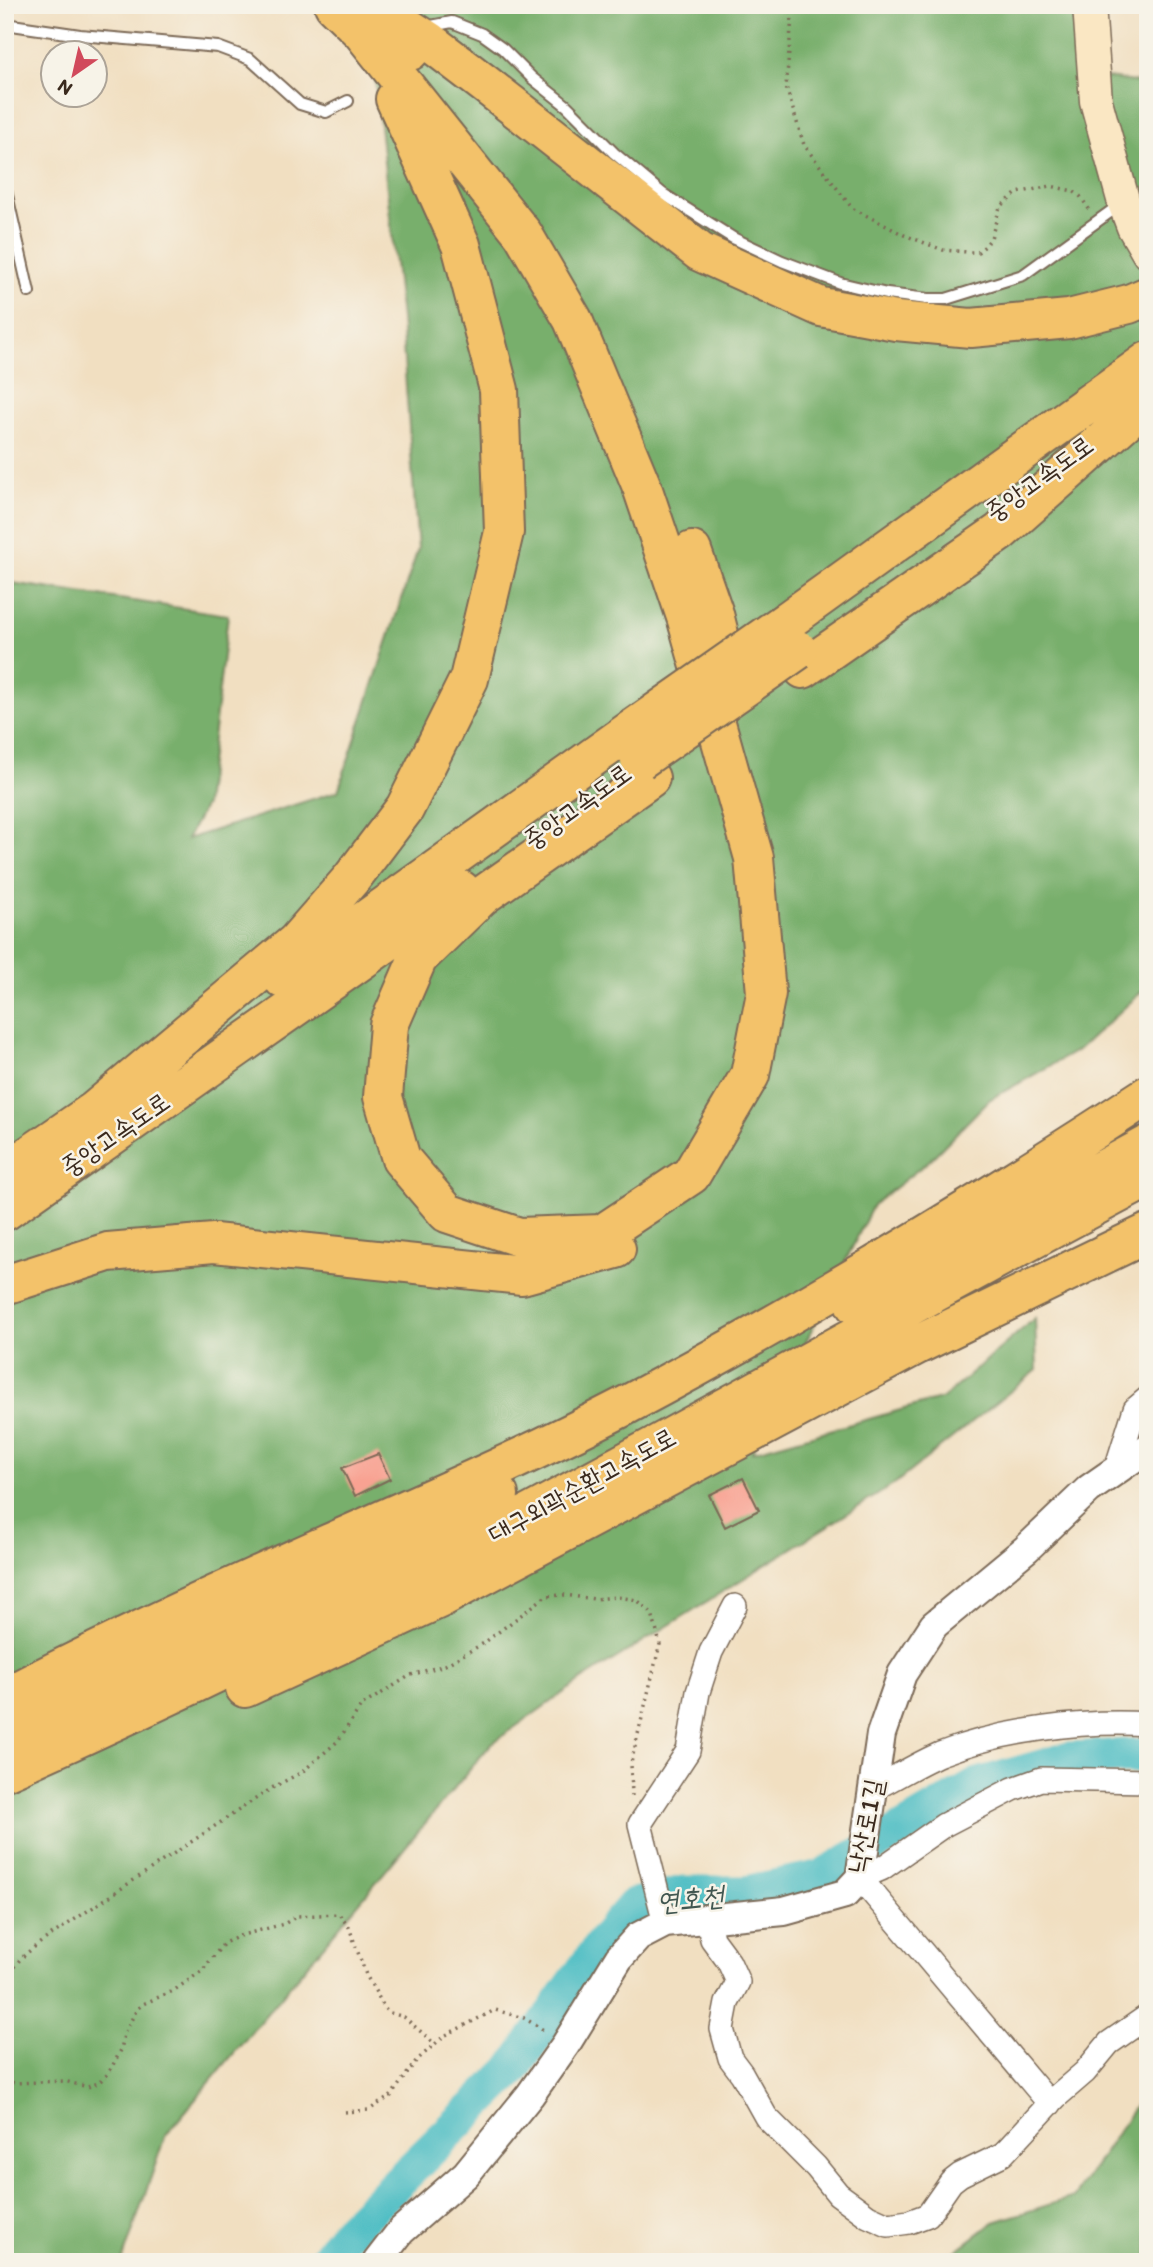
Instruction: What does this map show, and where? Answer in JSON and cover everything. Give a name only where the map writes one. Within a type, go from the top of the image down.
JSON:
[{"type":"highway","points":[[361,12],[441,51],[699,252],[821,307],[896,321],[971,328],[1069,319],[1138,300]]},
{"type":"highway","points":[[361,12],[523,234],[573,320],[642,487],[687,620],[754,858],[766,993],[750,1075],[691,1175],[602,1234],[519,1237],[447,1213],[401,1159],[383,1097],[389,1025],[418,958],[482,896],[640,756]]},
{"type":"highway","points":[[94,1111],[296,942],[352,878],[405,808],[469,680],[504,532],[499,390],[461,245],[361,12]]},
{"type":"highway","points":[[5,1285],[108,1252],[214,1243],[522,1275],[617,1248],[707,1185],[771,1083],[788,986],[772,847],[714,614],[666,477],[587,300],[543,224],[361,12]]},
{"type":"highway","name":"중앙고속도로","points":[[796,646],[1148,361]]},
{"type":"highway","name":"중앙고속도로","points":[[5,1211],[446,901],[640,756],[1148,400]]},
{"type":"highway","name":"중앙고속도로","points":[[5,1172],[94,1111],[640,756]]},
{"type":"highway","points":[[5,1697],[170,1616],[451,1490],[622,1407],[790,1314],[1019,1179],[1148,1094]]},
{"type":"highway","name":"대구외곽순환고속도로","points":[[5,1730],[318,1588],[622,1432],[1148,1145]]},
{"type":"highway","name":"대구외곽순환고속도로","points":[[5,1771],[238,1663],[405,1579],[1148,1178]]},
{"type":"highway","points":[[5,1791],[250,1686],[439,1599],[917,1345],[1148,1233]]},
{"type":"main road","points":[[1089,5],[1096,101],[1124,203],[1148,253]]},
{"type":"street","points":[[1116,1469],[1135,1409],[1148,1398]]},
{"type":"street","name":"낙산로1길","points":[[377,2262],[401,2231],[466,2174],[530,2095],[579,2025],[619,1958],[638,1937],[664,1917],[708,1920],[784,1911],[845,1894],[860,1878],[881,1734],[902,1674],[934,1625],[1026,1549],[1089,1489],[1148,1448]]},
{"type":"street","points":[[664,1917],[640,1824],[688,1751],[698,1692],[710,1652],[734,1606]]},
{"type":"street","points":[[873,1789],[940,1754],[985,1740],[1031,1731],[1113,1722],[1148,1724]]},
{"type":"street","points":[[1050,2104],[860,1878],[881,1869],[924,1836],[1013,1788],[1041,1779],[1148,1781]]},
{"type":"street","points":[[708,1920],[712,1939],[730,1962],[737,1982],[727,2003],[722,2029],[730,2058],[743,2074],[766,2117],[816,2167],[838,2194],[867,2216],[888,2225],[929,2215],[951,2182],[1003,2154],[1050,2104],[1086,2072],[1109,2043],[1148,2016]]},
{"type":"lane","points":[[431,26],[453,22],[482,34],[503,49],[532,78],[567,106],[614,153],[663,194],[733,238],[782,261],[840,282],[887,294],[946,299],[1023,275],[1124,203]]},
{"type":"lane","points":[[5,24],[80,35],[218,47],[250,60],[268,73],[281,89],[300,104],[327,112],[348,101]]},
{"type":"lane","points":[[5,186],[29,292]]},
{"type":"path","points":[[793,5],[786,87],[804,145],[852,208],[904,235],[943,250],[967,252],[978,251],[985,246],[1000,207],[1017,193],[1051,186],[1073,191],[1080,196],[1097,220]]},
{"type":"path","points":[[5,1986],[9,1972],[22,1956],[44,1940],[272,1788],[302,1772],[338,1741],[361,1706],[411,1675],[445,1665],[484,1643],[546,1597],[618,1597],[637,1601],[652,1613],[660,1644],[631,1763],[633,1804],[640,1824]]},
{"type":"path","points":[[5,2081],[64,2081],[88,2087],[98,2083],[108,2074],[121,2050],[124,2034],[137,2009],[143,2004],[173,1991],[202,1971],[224,1944],[242,1935],[284,1923],[297,1916],[326,1913],[338,1914],[349,1927],[366,1975],[387,2012],[404,2017],[435,2044]]},
{"type":"path","points":[[345,2112],[369,2110],[391,2096],[416,2061],[444,2036],[495,2010],[524,2018],[554,2036]]},
{"type":"green space","points":[[367,5],[1089,5],[1101,77],[1148,84],[1148,986],[1078,1050],[989,1100],[930,1160],[873,1205],[752,1452],[943,1398],[1035,1318],[1037,1370],[893,1485],[583,1679],[491,1744],[165,2136],[122,2262],[5,2262],[5,582],[228,615],[205,805],[187,839],[338,791],[418,549],[401,318]]},
{"type":"green space","points":[[1148,2087],[1148,2262],[941,2262],[994,2222],[1074,2197]]},
{"type":"building","points":[[378,1454],[390,1479],[355,1496],[342,1468]]},
{"type":"building","points":[[743,1478],[759,1510],[725,1527],[709,1495]]},
{"type":"waterway","name":"연호천","points":[[324,2262],[343,2236],[513,2069],[605,1939],[634,1905],[683,1893],[745,1893],[821,1877],[978,1785],[1069,1759],[1148,1755]]}]
